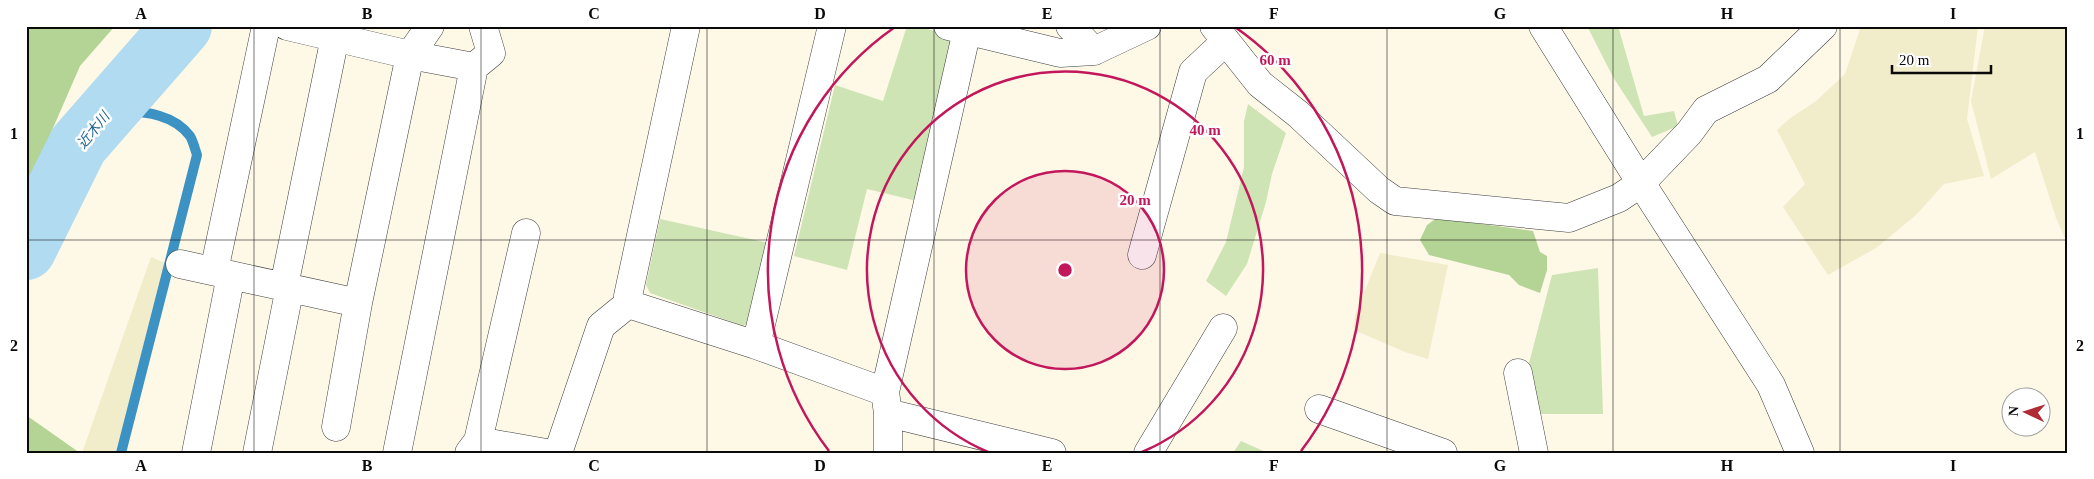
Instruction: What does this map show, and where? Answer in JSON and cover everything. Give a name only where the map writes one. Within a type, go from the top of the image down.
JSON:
[{"type":"street","points":[[196,453],[223,273],[266,26]]},
{"type":"street","points":[[288,26],[350,35],[410,55],[474,67]]},
{"type":"street","points":[[336,427],[358,303],[410,55],[430,26]]},
{"type":"street","points":[[397,453],[474,67],[491,53],[483,26]]},
{"type":"street","points":[[628,304],[628,296],[686,26]]},
{"type":"street","points":[[756,346],[832,26]]},
{"type":"street","points":[[1070,26],[1094,51]]},
{"type":"street","points":[[888,453],[887,402],[961,28],[1060,53],[1094,51],[1148,26]]},
{"type":"street","points":[[1543,26],[1771,385],[1800,453]]},
{"type":"street","points":[[1142,255],[1193,72],[1220,34],[1260,84],[1298,114],[1379,190],[1395,201],[1570,218],[1619,198],[1641,183],[1690,134],[1706,110],[1768,79],[1823,26]]},
{"type":"street","points":[[257,453],[287,287],[350,35]]},
{"type":"street","points":[[526,233],[473,447],[546,453]]},
{"type":"street","points":[[180,264],[358,303]]},
{"type":"street","points":[[628,304],[756,346],[887,402],[1052,453]]},
{"type":"street","points":[[558,453],[601,326],[628,304]]},
{"type":"street","points":[[1148,453],[1223,328]]},
{"type":"street","points":[[1518,373],[1534,453]]},
{"type":"street","points":[[1318,409],[1443,453]]},
{"type":"shaded area","points":[[1861,26],[1978,26],[1967,119],[1984,176],[1944,184],[1916,215],[1876,248],[1828,275],[1783,207],[1805,184],[1777,130],[1789,119],[1816,101],[1845,74]]},
{"type":"shaded area","points":[[1985,26],[2068,26],[2068,245],[2056,218],[2035,152],[1991,179],[1971,101]]},
{"type":"shaded area","points":[[1380,253],[1448,265],[1428,359],[1405,352],[1354,330],[1355,315]]},
{"type":"shaded area","points":[[151,257],[165,263],[117,453],[82,453]]},
{"type":"green space","points":[[26,26],[115,26],[80,66],[26,190]]},
{"type":"green space","points":[[907,26],[918,26],[958,38],[921,202],[867,189],[847,270],[794,256],[835,85],[883,101]]},
{"type":"green space","points":[[1587,26],[1618,26],[1644,116],[1674,111],[1678,126],[1652,137],[1613,77]]},
{"type":"green space","points":[[1248,104],[1286,133],[1272,174],[1266,202],[1247,264],[1226,296],[1206,281],[1226,242],[1244,167],[1244,121]]},
{"type":"green space","points":[[1437,218],[1533,231],[1540,252],[1547,256],[1547,270],[1540,293],[1519,285],[1509,275],[1429,255],[1420,240],[1427,225]]},
{"type":"green space","points":[[660,219],[773,244],[753,321],[743,326],[650,293],[646,285]]},
{"type":"green space","points":[[1598,268],[1603,414],[1538,414],[1528,367],[1552,275]]},
{"type":"green space","points":[[26,415],[80,453],[26,453]]},
{"type":"green space","points":[[1241,441],[1268,453],[1233,453]]},
{"type":"waterway","name":"近木川","points":[[26,250],[78,145],[182,26]]},
{"type":"waterway","points":[[109,109],[142,112],[164,117],[182,128],[190,136],[197,155],[121,453]]}]
